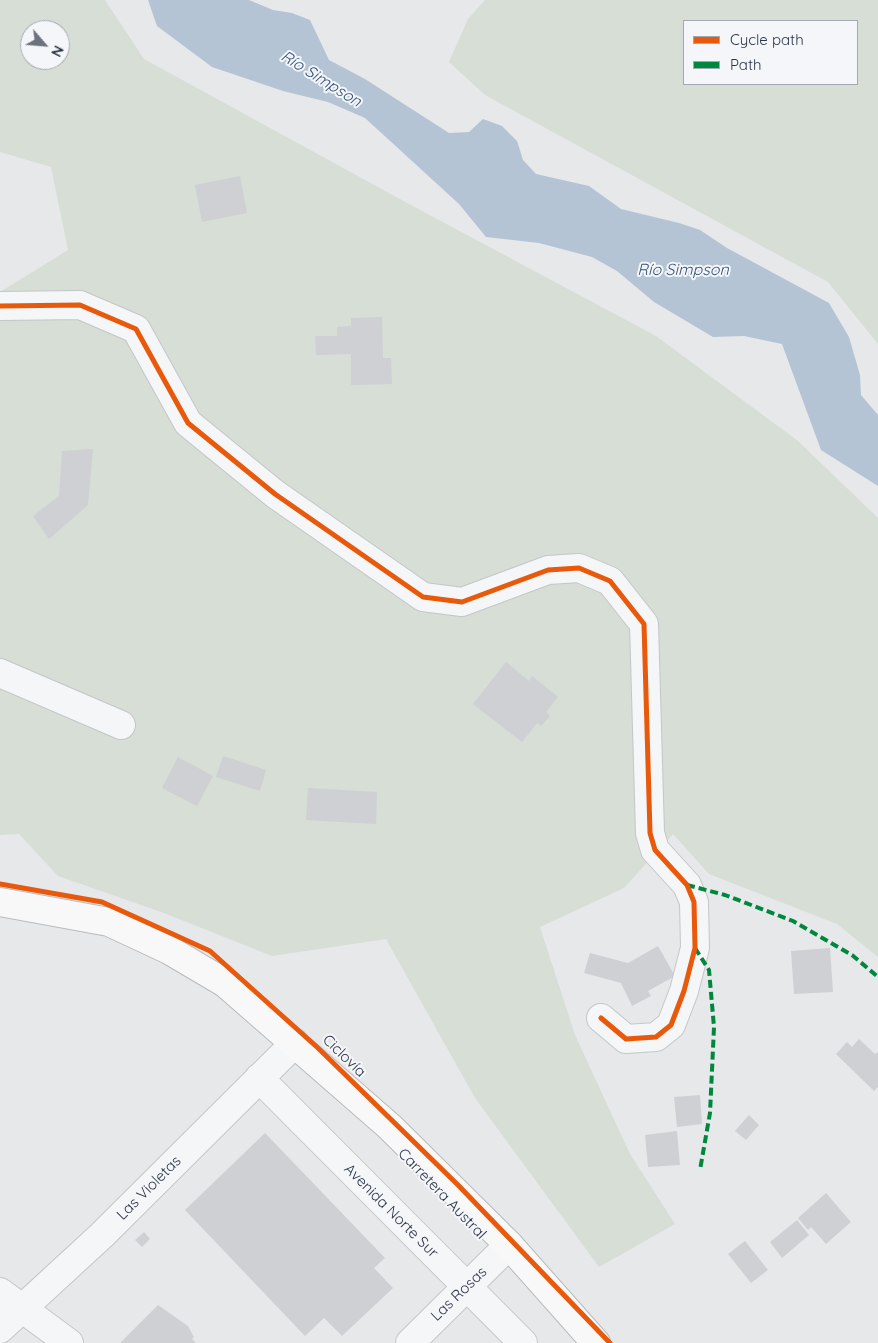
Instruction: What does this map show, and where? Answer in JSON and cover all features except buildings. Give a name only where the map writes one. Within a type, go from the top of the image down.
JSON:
[{"type":"highway","name":"Carretera Austral","points":[[0,902],[109,922],[168,950],[225,984],[295,1044],[505,1250],[596,1343]]},
{"type":"highway","name":"Carretera Austral","points":[[505,1250],[592,1343]]},
{"type":"street","points":[[0,306],[80,306],[136,329],[188,423],[275,494],[423,597],[462,602],[548,570],[579,568],[610,581],[644,624],[650,833],[655,850],[687,885],[694,902],[695,948],[684,991],[671,1025],[656,1037],[626,1039],[601,1018]]},
{"type":"street","points":[[0,673],[121,725]]},
{"type":"street","name":"Las Violetas","points":[[0,1329],[10,1300],[102,1235],[295,1044]]},
{"type":"street","name":"Avenida Norte Sur","points":[[259,1078],[523,1343]]},
{"type":"street","name":"Las Rosas","points":[[410,1343],[505,1250]]},
{"type":"street","points":[[10,1300],[70,1343]]},
{"type":"shaded area","points":[[0,0],[105,0],[144,59],[656,336],[798,441],[878,518],[878,957],[837,924],[709,874],[673,834],[624,888],[540,927],[575,1035],[630,1154],[675,1224],[599,1267],[475,1098],[386,939],[272,956],[164,913],[58,876],[19,834],[0,835],[0,292],[68,250],[51,167],[0,152]]},
{"type":"shaded area","points":[[485,0],[878,0],[878,344],[828,282],[485,95],[449,62],[468,19]]},
{"type":"water","name":"Río Simpson","points":[[148,0],[249,0],[273,10],[292,13],[310,20],[329,60],[365,79],[449,133],[469,132],[483,119],[502,126],[517,141],[523,160],[536,174],[589,186],[621,209],[700,230],[727,248],[829,303],[849,337],[860,375],[861,395],[878,415],[878,486],[821,450],[782,344],[744,336],[713,337],[654,302],[617,271],[592,257],[539,243],[486,237],[459,204],[365,118],[328,102],[283,91],[212,67],[157,26]]},
{"type":"marked path","points":[[687,885],[725,895],[793,921],[852,955],[878,977]]},
{"type":"marked path","points":[[695,948],[709,970],[714,1027],[710,1113],[700,1170]]},
{"type":"cycle path","points":[[0,306],[80,305],[136,329],[188,423],[275,494],[423,597],[462,602],[548,570],[579,568],[610,581],[644,624],[650,833],[655,850],[687,885],[694,902],[695,948],[684,991],[671,1025],[656,1037],[626,1039],[601,1018]]},
{"type":"cycle path","name":"Ciclovía","points":[[0,884],[102,902],[210,951],[318,1048],[458,1185],[610,1343]]}]
